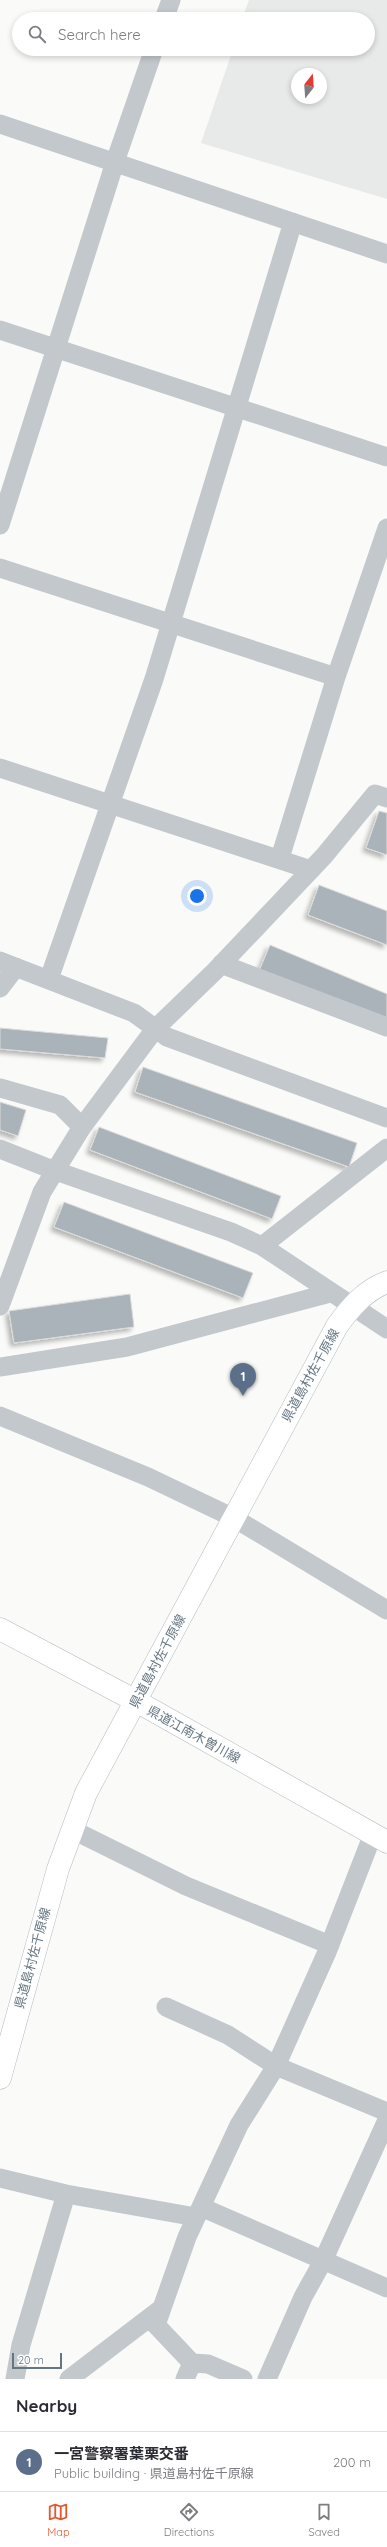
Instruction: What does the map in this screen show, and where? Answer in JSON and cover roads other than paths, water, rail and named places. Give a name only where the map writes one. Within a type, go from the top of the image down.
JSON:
[{"type":"main road","name":"県道島村佐千原線","points":[[0,2078],[39,1931],[71,1829],[105,1756],[337,1326],[351,1307],[367,1293],[387,1282]]},
{"type":"main road","name":"県道江南木曽川線","points":[[0,1629],[136,1701],[380,1838]]},
{"type":"street","points":[[167,12],[171,0]]},
{"type":"street","points":[[0,526],[115,162],[152,56]]},
{"type":"street","points":[[0,124],[387,254]]},
{"type":"street","points":[[49,980],[109,804],[154,679],[293,222]]},
{"type":"street","points":[[0,330],[387,457]]},
{"type":"street","points":[[280,858],[336,676],[387,528]]},
{"type":"street","points":[[0,568],[172,622],[336,676]]},
{"type":"street","points":[[0,768],[280,858],[311,870]]},
{"type":"street","points":[[0,1306],[42,1192],[53,1170],[82,1127],[155,1029],[221,964],[311,870],[375,794],[387,798]]},
{"type":"street","points":[[0,988],[8,964],[134,1013],[167,1037],[387,1118]]},
{"type":"street","points":[[221,964],[387,1027]]},
{"type":"street","points":[[0,1088],[60,1105],[82,1127]]},
{"type":"street","points":[[262,1246],[387,1148]]},
{"type":"street","points":[[0,1149],[53,1170],[231,1232],[262,1246],[351,1307],[387,1329]]},
{"type":"street","points":[[0,1367],[127,1347],[330,1293]]},
{"type":"street","points":[[0,1416],[148,1477],[234,1518],[387,1610]]},
{"type":"street","points":[[71,1829],[186,1886],[330,1945]]},
{"type":"street","points":[[243,2379],[208,2364],[189,2371],[156,2325],[198,2212],[239,2125],[276,2066],[380,1838]]},
{"type":"street","points":[[166,2007],[228,2035],[276,2066],[387,2112]]},
{"type":"street","points":[[267,2379],[303,2297],[323,2261],[387,2120]]},
{"type":"street","points":[[0,2178],[66,2194],[198,2212],[387,2288]]},
{"type":"street","points":[[15,2379],[21,2345],[66,2194]]},
{"type":"street","points":[[69,2379],[162,2308]]},
{"type":"place","name":"一宮警察署葉栗交番","points":[[243,1396]]}]
